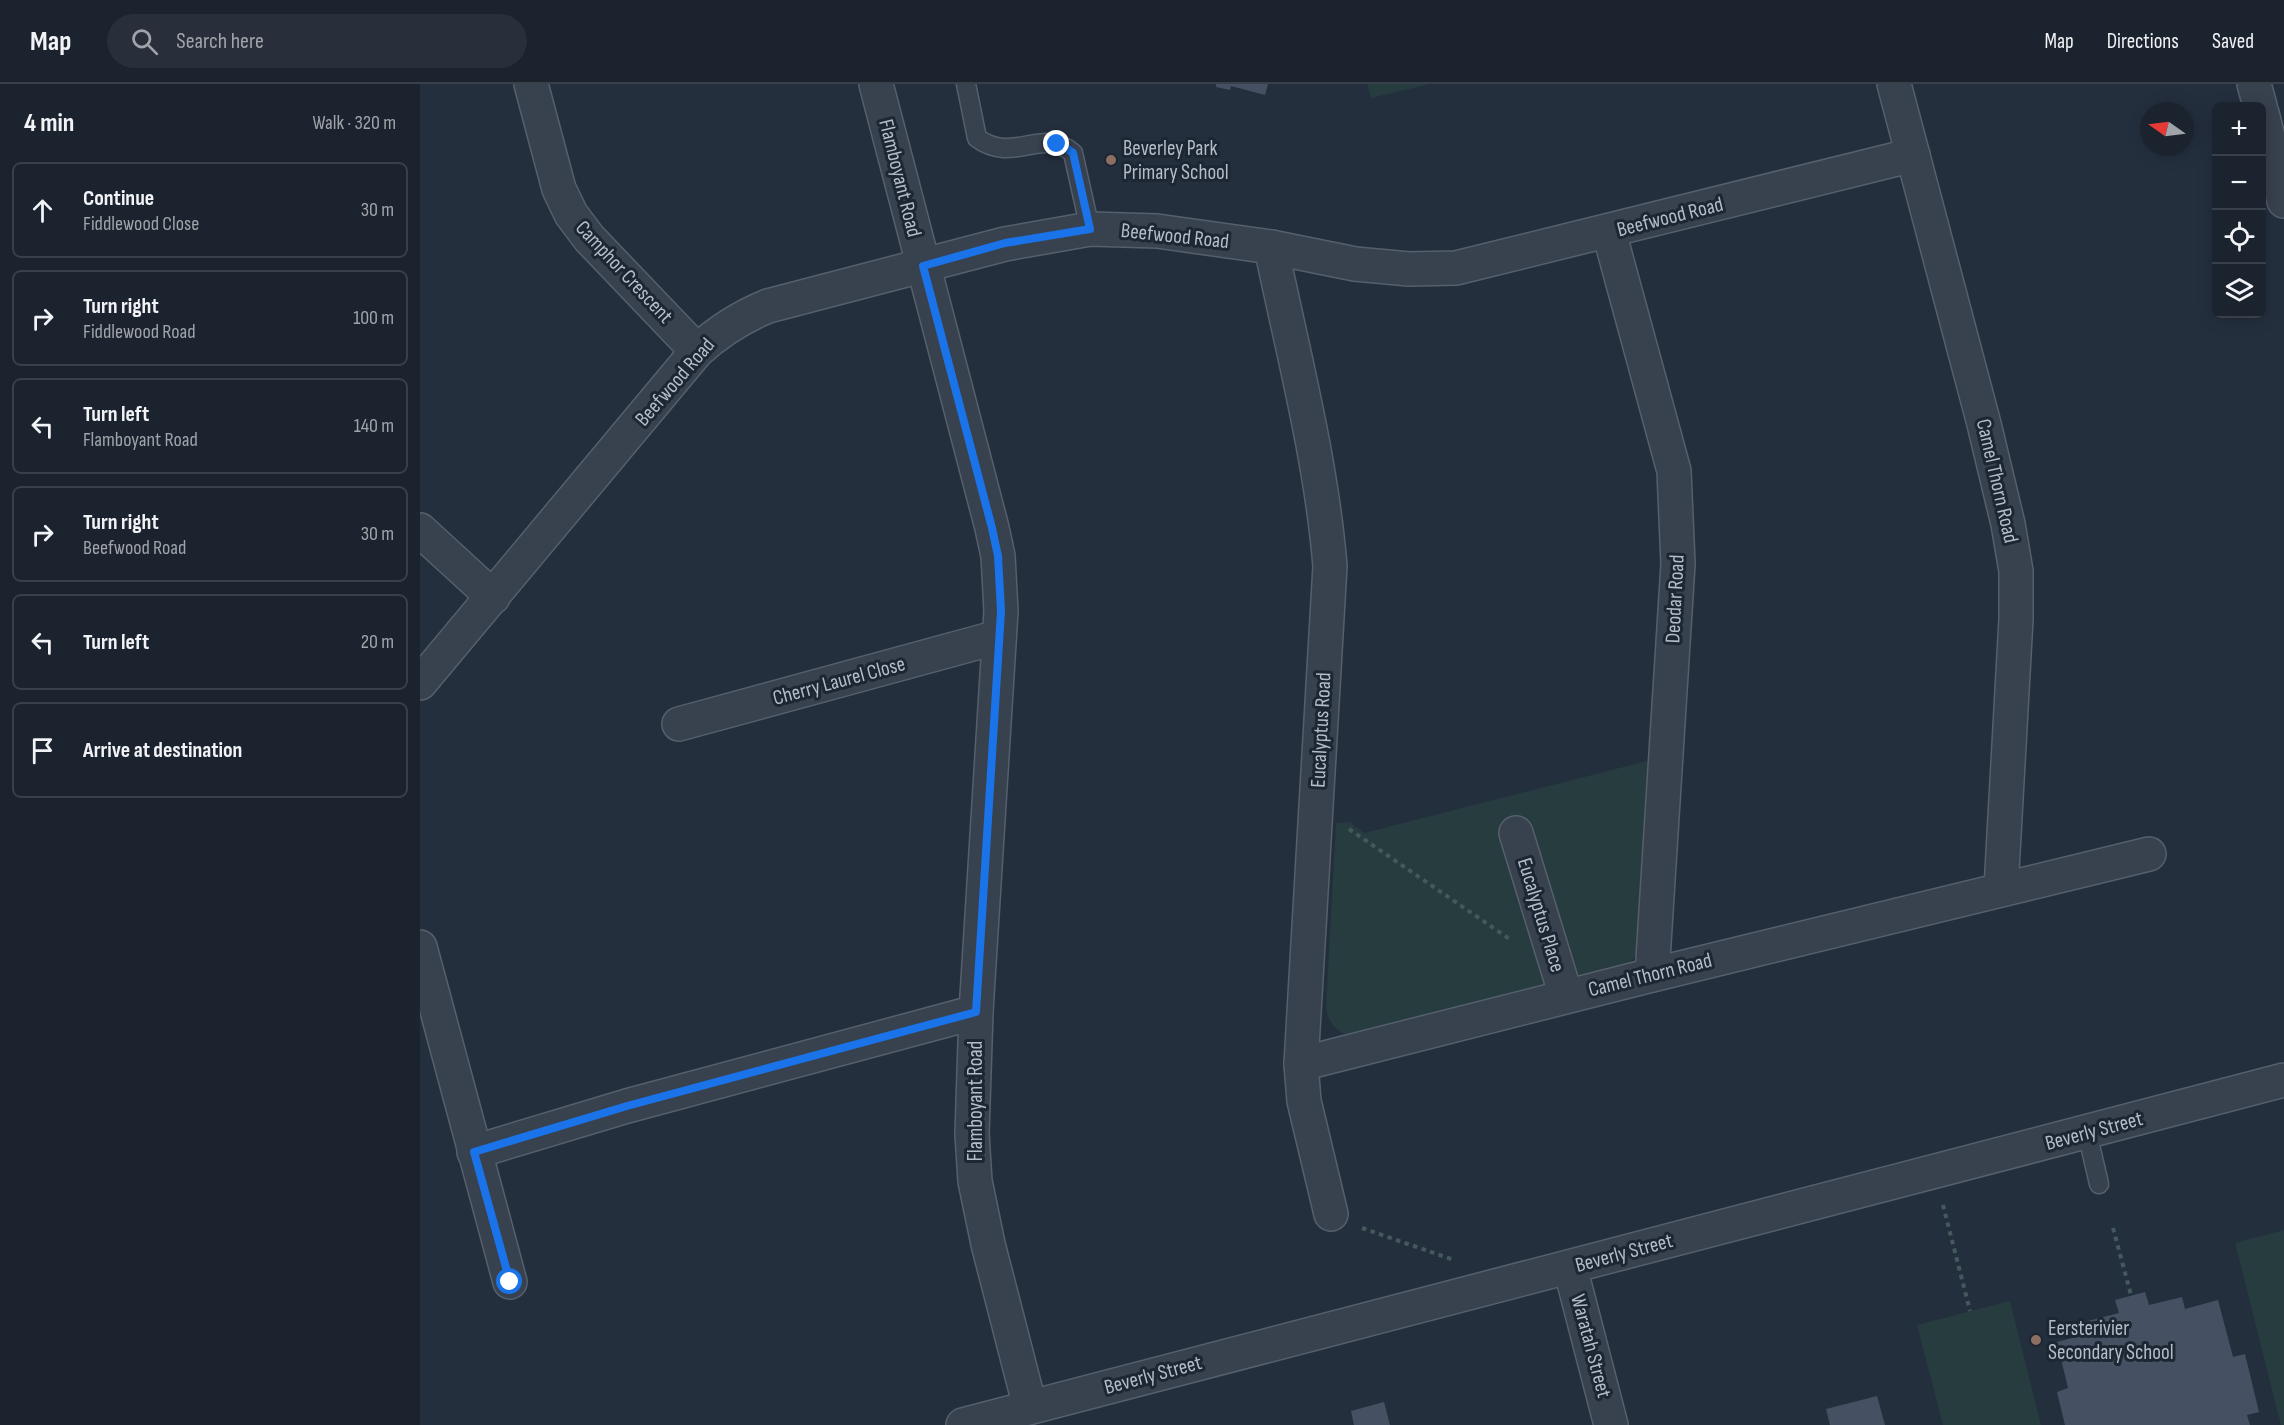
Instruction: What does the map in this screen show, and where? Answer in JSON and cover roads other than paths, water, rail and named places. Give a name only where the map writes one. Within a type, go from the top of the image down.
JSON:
[{"type":"street","name":"Camphor Crescent","points":[[531,84],[559,189],[571,213],[589,238],[697,351]]},
{"type":"street","name":"Flamboyant Road","points":[[876,84],[992,528],[1000,585],[1001,611],[976,1012],[972,1134],[975,1181],[988,1244],[1030,1407]]},
{"type":"street","name":"Camel Thorn Road","points":[[1894,84],[1984,424],[2008,524],[2016,571],[2016,619],[2001,889]]},
{"type":"street","points":[[2254,84],[2259,102]]},
{"type":"street","points":[[2266,123],[2277,147],[2284,201]]},
{"type":"street","name":"Beefwood Road","points":[[420,683],[697,351],[726,327],[768,306],[1005,243],[1090,229],[1157,231],[1271,248],[1355,264],[1409,269],[1456,268],[1610,232],[1913,155]]},
{"type":"street","name":"Deodar Road","points":[[1610,232],[1674,471],[1677,515],[1678,564],[1652,975]]},
{"type":"street","name":"Eucalyptus Road","points":[[1271,248],[1317,466],[1330,566],[1301,1064],[1304,1101],[1342,1219]]},
{"type":"street","points":[[420,530],[494,597]]},
{"type":"street","name":"Cherry Laurel Close","points":[[679,724],[998,637]]},
{"type":"street","name":"Eucalyptus Place","points":[[1516,833],[1566,996]]},
{"type":"street","name":"Camel Thorn Road","points":[[1301,1064],[1566,996],[2149,854]]},
{"type":"street","points":[[420,947],[510,1282]]},
{"type":"street","points":[[474,1152],[627,1106],[976,1012]]},
{"type":"street","name":"Beverly Street","points":[[963,1425],[2284,1080]]},
{"type":"street","name":"Waratah Street","points":[[1570,1267],[1611,1425]]},
{"type":"lane","points":[[966,84],[977,138],[984,143],[1008,150],[1047,142],[1065,147],[1073,153],[1090,229]]},
{"type":"lane","points":[[2087,1132],[2099,1184]]},
{"type":"place","name":"Beverley Park Primary School","points":[[1111,160]]},
{"type":"place","name":"Eersterivier Secondary School","points":[[2036,1340]]}]
